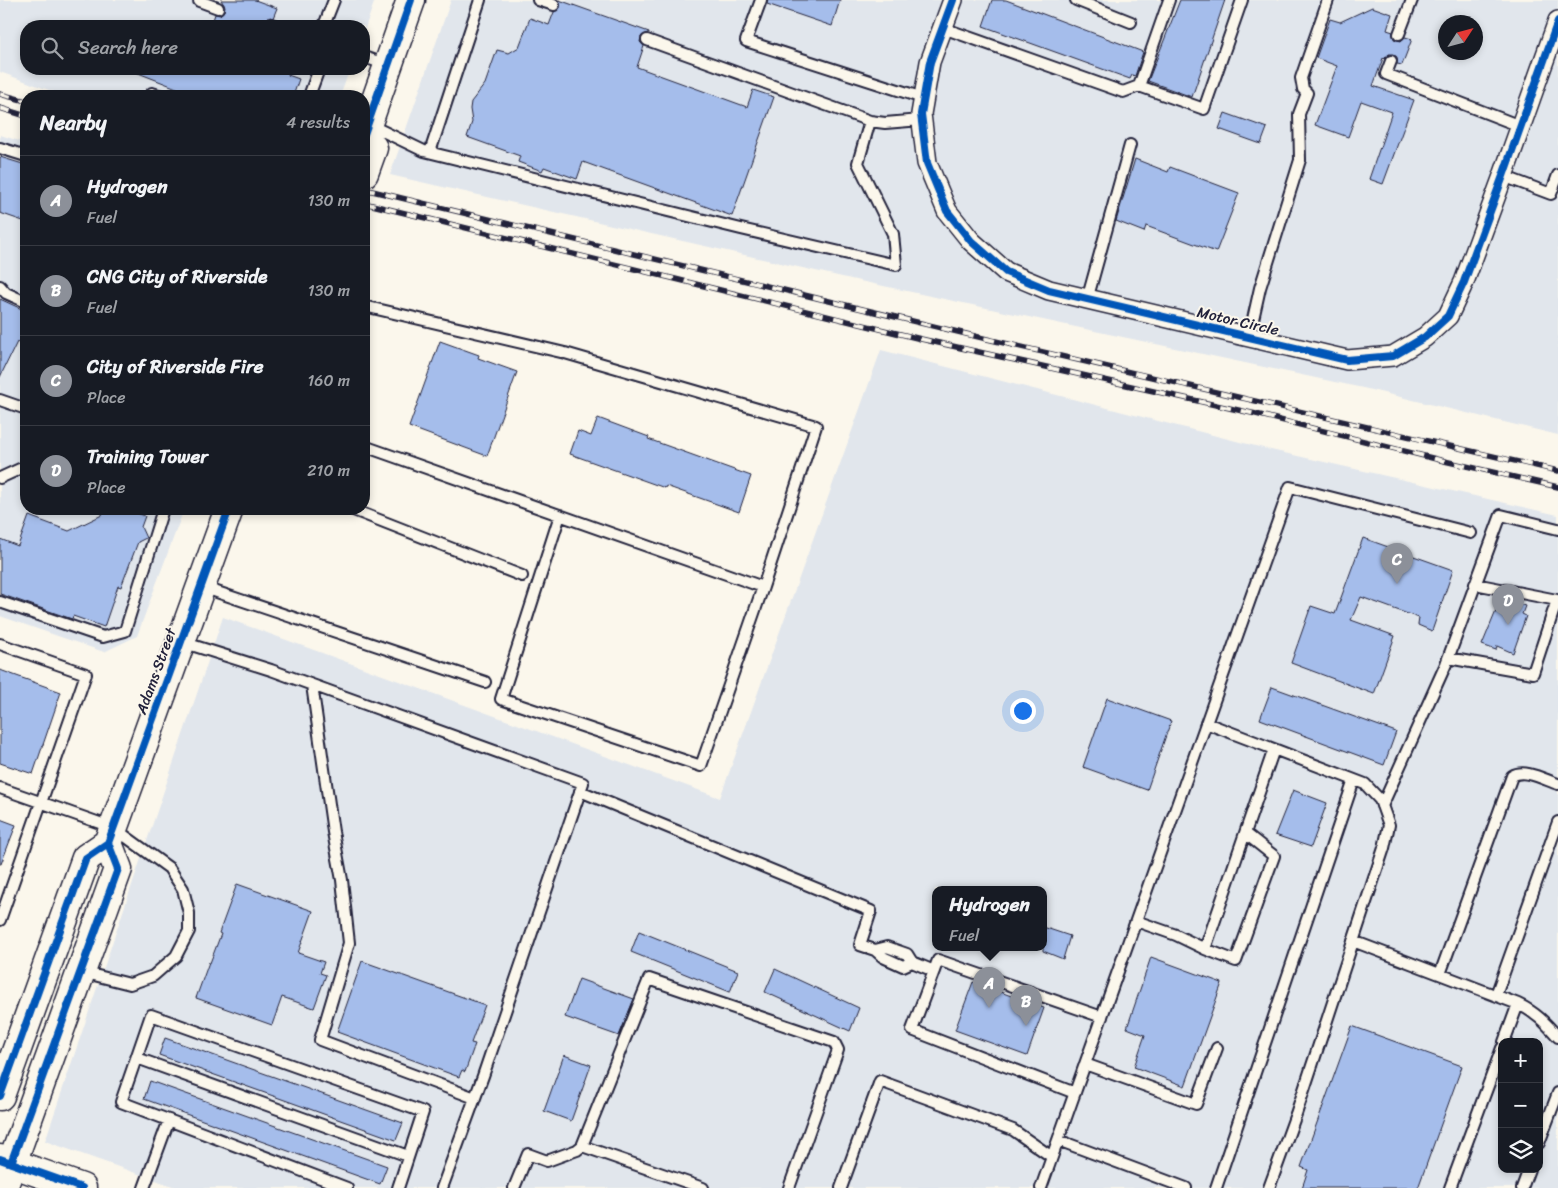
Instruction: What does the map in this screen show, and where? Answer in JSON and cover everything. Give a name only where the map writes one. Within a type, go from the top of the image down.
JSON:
[{"type":"main road","points":[[370,99],[376,61],[407,2]]},
{"type":"main road","points":[[370,142],[373,148],[370,156]]},
{"type":"main road","name":"Adams Street","points":[[111,835],[227,515]]},
{"type":"main road","points":[[82,1188],[5,1170],[118,868],[111,835]]},
{"type":"main road","points":[[0,1096],[86,858],[111,835]]},
{"type":"street","name":"Motor Circle","points":[[953,0],[930,62],[921,120],[927,164],[947,211],[971,241],[1006,272],[1049,290],[1347,360],[1393,356],[1424,337],[1448,316],[1464,282],[1558,22]]},
{"type":"lane","points":[[200,0],[218,8]]},
{"type":"lane","points":[[326,20],[334,0]]},
{"type":"lane","points":[[430,152],[480,0]]},
{"type":"lane","points":[[538,0],[554,6]]},
{"type":"lane","points":[[761,0],[746,41],[923,98]]},
{"type":"lane","points":[[1076,0],[1131,22]]},
{"type":"lane","points":[[1139,86],[1169,0]]},
{"type":"lane","points":[[943,28],[1123,92],[1139,86],[1204,109],[1242,0]]},
{"type":"lane","points":[[1249,337],[1260,288],[1300,160],[1299,114],[1307,93],[1303,89],[1301,78],[1328,0]]},
{"type":"lane","points":[[1399,34],[1412,0]]},
{"type":"lane","points":[[647,40],[870,121],[885,123],[921,120]]},
{"type":"lane","points":[[1391,61],[1386,74],[1520,126]]},
{"type":"lane","points":[[311,90],[318,75]]},
{"type":"lane","points":[[370,133],[430,152],[741,229],[896,265],[893,234],[858,163],[870,121]]},
{"type":"lane","points":[[1087,300],[1130,145]]},
{"type":"lane","points":[[0,148],[20,154]]},
{"type":"lane","points":[[1503,176],[1554,195],[1558,175]]},
{"type":"lane","points":[[0,286],[6,293],[20,299]]},
{"type":"lane","points":[[370,307],[565,353],[816,426],[701,766],[501,700],[560,515]]},
{"type":"lane","points":[[0,400],[20,407]]},
{"type":"lane","points":[[370,448],[762,587]]},
{"type":"lane","points":[[0,478],[20,470]]},
{"type":"lane","points":[[1041,1188],[1290,487],[1471,533]]},
{"type":"lane","points":[[0,602],[103,637],[125,631],[161,515]]},
{"type":"lane","points":[[366,515],[522,576]]},
{"type":"lane","points":[[1382,806],[1448,658],[1500,515],[1558,529]]},
{"type":"lane","points":[[1448,658],[1533,673],[1558,599],[1475,584]]},
{"type":"lane","points":[[202,586],[485,682]]},
{"type":"lane","points":[[181,642],[312,685],[583,783],[475,1098],[442,1188]]},
{"type":"lane","points":[[0,644],[86,674],[0,920]]},
{"type":"lane","points":[[312,685],[342,880],[349,943],[320,1040],[475,1098]]},
{"type":"lane","points":[[1206,723],[1365,784],[1380,800],[1389,825],[1384,848],[1296,1114],[1269,1188]]},
{"type":"lane","points":[[1205,949],[1274,749]]},
{"type":"lane","points":[[1440,974],[1512,776],[1524,773],[1558,784]]},
{"type":"lane","points":[[1216,1188],[1354,780]]},
{"type":"lane","points":[[0,788],[41,803],[111,835],[169,868],[182,889],[189,912],[189,931],[176,956],[154,976],[130,984],[80,972]]},
{"type":"lane","points":[[580,791],[871,911],[860,945],[875,950],[883,957],[903,966],[912,962],[934,971]]},
{"type":"lane","points":[[1496,996],[1558,822]]},
{"type":"lane","points":[[1136,921],[1176,935],[1236,961],[1274,856],[1245,833]]},
{"type":"lane","points":[[1353,941],[1533,1011],[1558,1037]]},
{"type":"lane","points":[[1075,1093],[912,1030],[938,960],[1102,1017]]},
{"type":"lane","points":[[514,1188],[528,1154],[547,1161],[577,1150],[582,1146],[649,978],[834,1042],[838,1050],[789,1188]]},
{"type":"lane","points":[[1505,1038],[1518,1004]]},
{"type":"lane","points":[[345,1188],[121,1102],[151,1015],[423,1112],[398,1188]]},
{"type":"lane","points":[[1085,1064],[1196,1104],[1217,1048]]},
{"type":"lane","points":[[137,1058],[408,1156]]},
{"type":"lane","points":[[1450,1188],[1498,1059]]},
{"type":"lane","points":[[841,1188],[880,1081],[1013,1130],[1052,1157]]},
{"type":"lane","points":[[1543,1132],[1558,1093]]},
{"type":"lane","points":[[144,1188],[169,1120]]},
{"type":"lane","points":[[1058,1140],[1186,1188]]},
{"type":"lane","points":[[582,1146],[704,1188]]},
{"type":"lane","points":[[1522,1188],[1528,1173]]},
{"type":"shaded area","points":[[0,0],[375,0],[368,20],[20,20],[20,75],[348,75],[342,90],[49,90],[0,72]]},
{"type":"shaded area","points":[[451,0],[1558,0],[1558,435],[1363,388],[860,281],[390,175]]},
{"type":"shaded area","points":[[0,135],[20,141],[20,515],[182,515],[137,636],[104,652],[0,616]]},
{"type":"shaded area","points":[[881,350],[1271,450],[1558,515],[1558,1188],[178,1188],[45,1141],[223,617],[720,798]]},
{"type":"building","points":[[221,0],[255,0],[277,8],[273,18],[270,17],[266,20],[213,20],[215,14],[220,15],[224,11],[225,6]]},
{"type":"building","points":[[559,0],[649,32],[641,37],[640,42],[644,46],[637,67],[747,107],[753,90],[774,97],[732,216],[583,162],[577,179],[544,167],[542,171],[518,162],[520,156],[467,137],[472,122],[471,102],[485,84],[497,50],[509,53],[519,47],[530,18],[549,25],[554,12],[560,8]]},
{"type":"building","points":[[768,0],[840,0],[832,26],[767,4]]},
{"type":"building","points":[[992,0],[1006,0],[1143,52],[1135,76],[1132,75],[1130,79],[983,26]]},
{"type":"building","points":[[1180,0],[1225,0],[1192,97],[1148,81]]},
{"type":"building","points":[[1372,7],[1392,14],[1387,30],[1393,32],[1394,39],[1401,41],[1405,37],[1412,39],[1402,65],[1397,64],[1397,57],[1393,54],[1383,58],[1373,86],[1414,100],[1383,184],[1369,179],[1392,112],[1361,101],[1348,137],[1315,125],[1337,66],[1316,58],[1330,19],[1340,22]]},
{"type":"building","points":[[143,75],[288,75],[299,79],[295,90],[182,90]]},
{"type":"building","points":[[1225,113],[1267,128],[1261,144],[1219,129]]},
{"type":"building","points":[[0,157],[20,163],[20,220],[0,213]]},
{"type":"building","points":[[1135,159],[1168,172],[1170,167],[1239,193],[1216,252],[1146,226],[1144,232],[1116,221]]},
{"type":"building","points":[[0,299],[20,308],[20,341],[19,343],[17,342],[0,377]]},
{"type":"building","points":[[440,341],[479,355],[478,358],[517,372],[487,456],[409,427]]},
{"type":"building","points":[[598,418],[649,437],[648,439],[751,476],[739,512],[570,454],[578,431],[591,436]]},
{"type":"building","points":[[102,515],[145,516],[141,527],[146,538],[138,542],[121,587],[118,586],[104,627],[73,616],[72,619],[0,594],[0,539],[18,546],[29,516],[69,531]]},
{"type":"building","points":[[1363,538],[1453,570],[1432,631],[1418,625],[1419,618],[1361,597],[1351,620],[1395,636],[1374,694],[1291,663],[1311,606],[1335,614]]},
{"type":"building","points":[[1501,599],[1525,606],[1522,614],[1526,616],[1513,653],[1497,646],[1496,650],[1482,645]]},
{"type":"building","points":[[0,670],[61,692],[33,774],[0,763]]},
{"type":"building","points":[[1272,687],[1396,732],[1384,765],[1260,719]]},
{"type":"building","points":[[1107,698],[1171,721],[1147,790],[1083,767]]},
{"type":"building","points":[[1293,790],[1327,803],[1311,847],[1275,835]]},
{"type":"building","points":[[0,819],[16,825],[1,864],[0,864]]},
{"type":"building","points":[[237,884],[313,911],[298,953],[324,962],[320,973],[326,975],[314,1008],[282,997],[272,1025],[196,998],[221,934],[219,933]]},
{"type":"building","points":[[1047,928],[1070,936],[1063,959],[1043,951],[1047,951]]},
{"type":"building","points":[[639,931],[738,971],[730,992],[631,952]]},
{"type":"building","points":[[1151,957],[1222,983],[1185,1086],[1134,1067],[1145,1035],[1127,1028]]},
{"type":"building","points":[[362,961],[485,1005],[471,1043],[475,1044],[465,1072],[462,1070],[459,1077],[337,1032]]},
{"type":"building","points":[[775,969],[859,1008],[850,1031],[765,992]]},
{"type":"building","points":[[579,979],[634,999],[619,1036],[565,1017]]},
{"type":"building","points":[[973,982],[1044,1008],[1027,1056],[955,1030]]},
{"type":"building","points":[[1352,1026],[1462,1066],[1418,1188],[1302,1188],[1308,1170],[1301,1167]]},
{"type":"building","points":[[165,1038],[403,1123],[396,1140],[159,1055]]},
{"type":"building","points":[[564,1055],[591,1065],[571,1121],[544,1111]]},
{"type":"building","points":[[150,1081],[387,1166],[380,1184],[144,1099]]},
{"type":"railway","points":[[0,94],[20,99]]},
{"type":"railway","points":[[0,108],[20,114]]},
{"type":"railway","points":[[370,190],[987,339],[1558,471]]},
{"type":"railway","points":[[370,204],[921,339],[1256,414],[1558,487]]},
{"type":"cycle path","points":[[370,117],[411,0]]},
{"type":"cycle path","points":[[953,0],[930,62],[921,114],[927,163],[947,211],[971,241],[1006,272],[1049,290],[1347,360],[1393,356],[1425,337],[1448,316],[1464,282],[1558,21]]},
{"type":"cycle path","points":[[0,1096],[86,858],[108,843],[227,515]]},
{"type":"cycle path","points":[[11,1163],[118,869],[108,843]]},
{"type":"cycle path","points":[[0,1159],[82,1188]]},
{"type":"place","name":"City of Riverside Fire","points":[[1397,584]]},
{"type":"place","name":"Training Tower","points":[[1508,625]]},
{"type":"place","name":"Hydrogen","points":[[989,1008]]},
{"type":"place","name":"CNG City of Riverside","points":[[1026,1026]]}]
